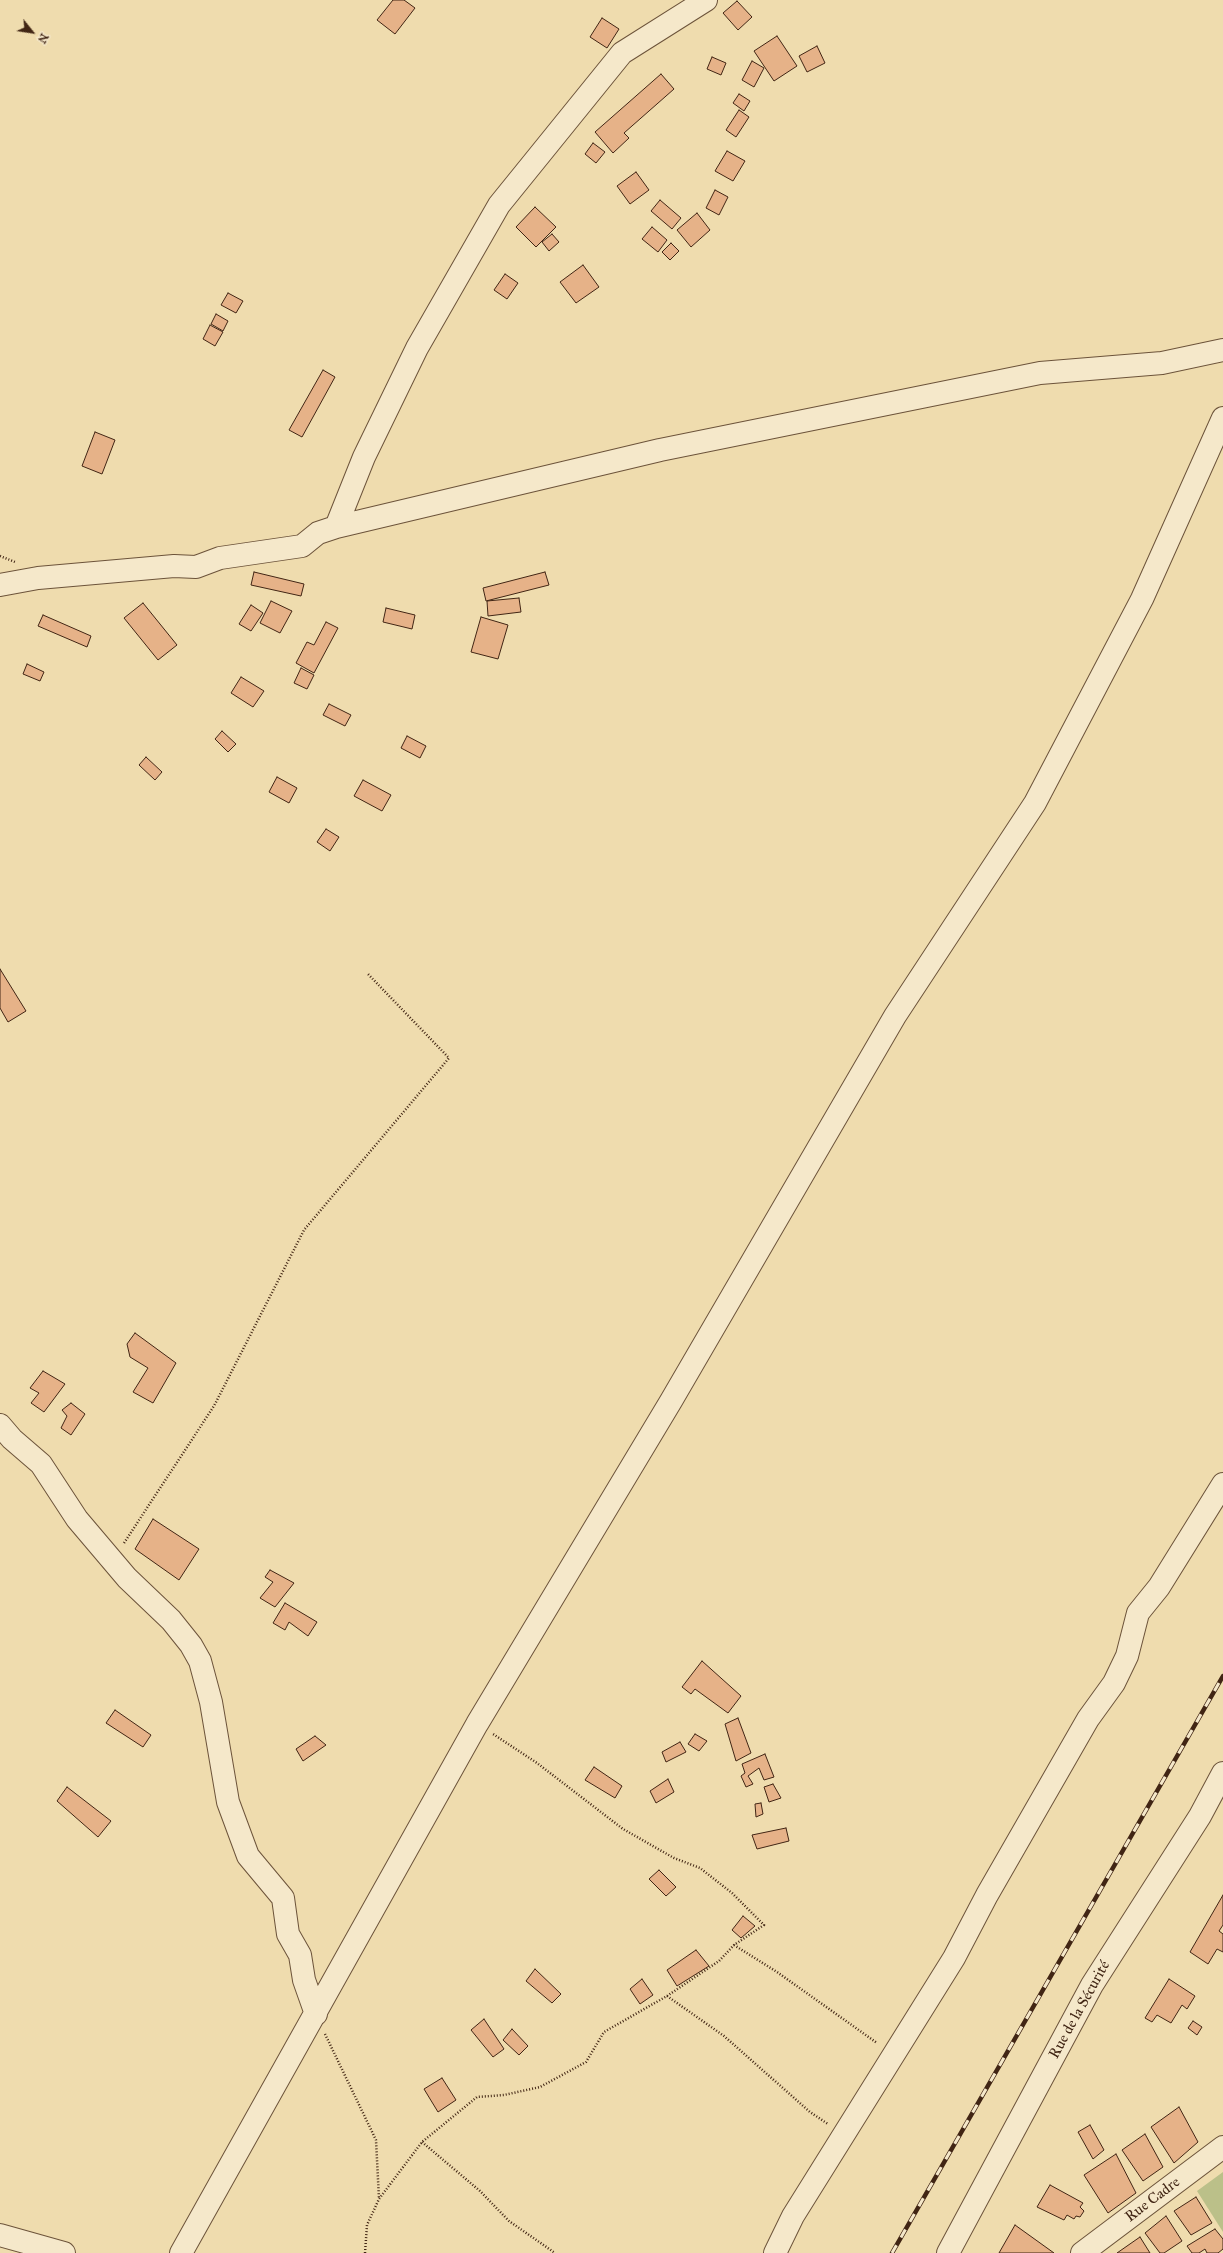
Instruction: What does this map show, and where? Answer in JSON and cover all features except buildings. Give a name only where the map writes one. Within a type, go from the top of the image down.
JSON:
[{"type":"street","points":[[336,527],[364,457],[417,348],[499,205],[622,53],[706,0]]},
{"type":"street","points":[[0,585],[38,578],[174,566],[196,567],[220,558],[302,546],[318,533],[336,527],[660,450],[1033,375],[1162,363],[1223,350]]},
{"type":"street","points":[[181,2253],[477,1724],[671,1401],[895,1016],[1035,803],[1142,599],[1223,418]]},
{"type":"street","points":[[0,1425],[12,1439],[41,1464],[78,1519],[127,1578],[171,1620],[191,1646],[200,1661],[211,1702],[228,1802],[248,1856],[284,1898],[288,1934],[300,1955],[304,1980],[316,2014]]},
{"type":"street","points":[[776,2253],[793,2216],[954,1958],[987,1895],[1088,1719],[1114,1683],[1127,1656],[1138,1613],[1159,1587],[1223,1484]]},
{"type":"street","name":"Rue de la Sécurité","points":[[948,2253],[1092,1984],[1200,1816],[1223,1773]]},
{"type":"street","name":"Rue Cadre","points":[[1082,2253],[1223,2147]]},
{"type":"street","points":[[0,2235],[64,2253]]},
{"type":"path","points":[[112,1561],[214,1406],[304,1230],[449,1058],[367,973]]},
{"type":"path","points":[[365,2253],[367,2225],[379,2199],[422,2142],[477,2097],[504,2095],[540,2087],[586,2062],[604,2032],[667,1996],[719,1962],[734,1945],[764,1925],[732,1893],[700,1868],[674,1858],[623,1829],[537,1763],[477,1724]]},
{"type":"path","points":[[734,1945],[778,1972],[893,2055]]},
{"type":"path","points":[[667,1996],[724,2036],[810,2112],[844,2134]]},
{"type":"path","points":[[316,2014],[376,2140],[379,2199]]},
{"type":"path","points":[[422,2142],[480,2191],[509,2221],[555,2253]]},
{"type":"green space","points":[[1223,2172],[1223,2232],[1197,2191]]},
{"type":"railway","points":[[892,2253],[1223,1676]]}]
